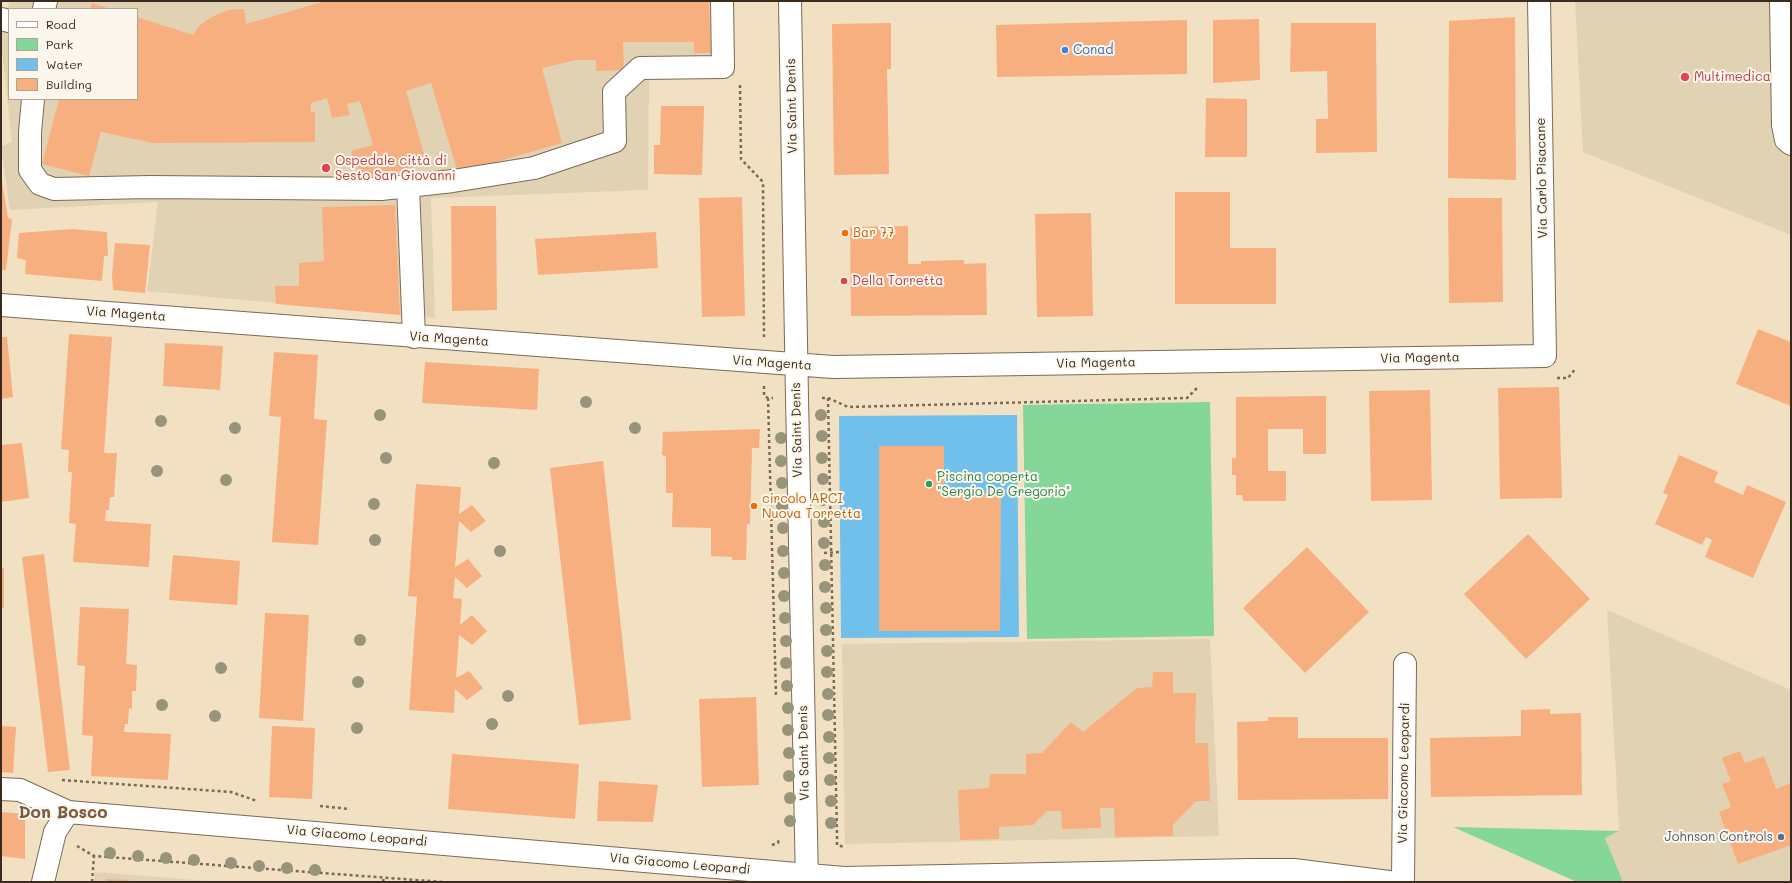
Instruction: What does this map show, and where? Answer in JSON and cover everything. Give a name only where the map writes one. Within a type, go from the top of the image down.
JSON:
[{"type":"street","points":[[33,100],[30,132],[30,170],[40,184],[54,189],[150,187],[381,189],[454,181],[534,168],[615,142],[614,92],[640,68],[723,67],[722,1]]},
{"type":"street","name":"Via Saint Denis","points":[[790,1],[807,878]]},
{"type":"street","name":"Via Carlo Pisacane","points":[[1539,1],[1545,356]]},
{"type":"street","points":[[1781,1],[1783,125],[1786,140],[1791,144]]},
{"type":"street","points":[[408,186],[414,337]]},
{"type":"street","name":"Via Magenta","points":[[1,305],[796,365],[849,367],[1545,356]]},
{"type":"street","name":"Via Giacomo Leopardi","points":[[1403,882],[1405,664]]},
{"type":"street","name":"Via Giacomo Leopardi","points":[[1,789],[20,790],[68,812],[807,878],[1294,870],[1389,882]]},
{"type":"street","points":[[43,882],[54,832],[68,812]]},
{"type":"path","points":[[740,79],[741,159],[763,182],[764,334]]},
{"type":"path","points":[[1552,378],[1568,378],[1576,368]]},
{"type":"path","points":[[844,847],[837,845],[828,398],[848,407],[1187,398],[1201,384]]},
{"type":"path","points":[[764,396],[768,398],[776,701]]},
{"type":"path","points":[[832,553],[840,552]]},
{"type":"path","points":[[773,845],[778,843]]},
{"type":"path","points":[[92,882],[94,856],[443,882]]},
{"type":"path","points":[[383,882],[384,878]]},
{"type":"shaded area","name":"Ospedale città di Sesto San Giovanni","points":[[10,1],[734,1],[735,76],[649,80],[648,190],[431,198],[435,318],[147,291],[158,202],[10,210],[1,146],[12,142],[1,42],[1,24]]},
{"type":"shaded area","name":"Multimedica","points":[[1575,1],[1791,1],[1791,235],[1583,152]]},
{"type":"shaded area","points":[[1607,610],[1791,690],[1791,882],[1623,882],[1605,838],[1619,830]]},
{"type":"shaded area","points":[[1210,639],[1219,836],[845,844],[842,644]]},
{"type":"shaded area","points":[[95,872],[219,882],[94,882]]},
{"type":"green space","points":[[1210,402],[1214,636],[1027,639],[1023,405]]},
{"type":"green space","points":[[1453,827],[1619,831],[1605,838],[1623,882],[1577,882]]},
{"type":"water","name":"Piscina coperta \"Sergio De Gregorio\"","points":[[1017,415],[1019,637],[841,638],[839,416]]},
{"type":"building","points":[[326,1],[709,1],[711,53],[694,53],[694,42],[623,42],[624,70],[596,71],[596,60],[576,60],[542,68],[562,143],[458,173],[431,83],[406,91],[425,157],[419,165],[390,174],[369,177],[362,176],[357,171],[351,151],[373,145],[360,101],[347,104],[350,115],[332,118],[327,98],[311,103],[311,112],[315,112],[315,142],[153,143],[101,132],[89,176],[42,164],[59,100],[138,100],[138,17],[193,35],[200,25],[212,17],[228,10],[244,9],[246,24]]},
{"type":"building","points":[[92,3],[108,8],[90,8]]},
{"type":"building","points":[[1515,17],[1516,180],[1448,178],[1449,21]]},
{"type":"building","points":[[1259,19],[1260,80],[1213,83],[1213,20]]},
{"type":"building","points":[[1187,20],[1187,74],[997,77],[996,25]]},
{"type":"building","points":[[891,23],[891,69],[887,69],[889,174],[834,175],[832,24]]},
{"type":"building","points":[[1291,23],[1376,23],[1377,152],[1316,153],[1316,119],[1328,119],[1327,71],[1290,72]]},
{"type":"building","points":[[1206,98],[1247,99],[1247,157],[1205,157]]},
{"type":"building","points":[[661,106],[704,106],[702,175],[654,174],[654,145],[660,145]]},
{"type":"building","points":[[1,175],[8,218],[12,219],[6,270],[1,270]]},
{"type":"building","points":[[1175,192],[1230,192],[1230,248],[1276,248],[1276,304],[1175,304]]},
{"type":"building","points":[[742,197],[745,316],[702,317],[699,198]]},
{"type":"building","points":[[1448,198],[1502,198],[1503,302],[1449,303]]},
{"type":"building","points":[[395,205],[400,315],[276,304],[275,286],[299,286],[299,263],[324,261],[322,207]]},
{"type":"building","points":[[451,206],[496,206],[497,310],[452,311]]},
{"type":"building","points":[[1091,213],[1093,316],[1037,317],[1035,214]]},
{"type":"building","points":[[908,226],[908,264],[921,264],[921,261],[964,260],[964,264],[986,263],[987,315],[851,316],[850,227]]},
{"type":"building","points":[[73,229],[107,232],[108,256],[104,256],[102,281],[25,274],[26,260],[17,258],[19,233]]},
{"type":"building","points":[[656,232],[658,268],[538,275],[535,239]]},
{"type":"building","points":[[115,243],[150,245],[145,293],[113,290],[112,275]]},
{"type":"building","points":[[1758,329],[1791,342],[1791,406],[1736,384]]},
{"type":"building","points":[[69,334],[112,337],[104,453],[117,453],[114,497],[110,497],[109,510],[106,510],[105,521],[151,524],[149,567],[73,562],[76,524],[69,523],[72,472],[68,472],[69,450],[61,449]]},
{"type":"building","points":[[1,337],[7,337],[13,397],[1,399]]},
{"type":"building","points":[[165,343],[223,346],[220,390],[163,386]]},
{"type":"building","points":[[274,352],[318,355],[314,419],[327,420],[318,545],[272,542],[281,417],[269,416]]},
{"type":"building","points":[[425,362],[539,369],[537,410],[422,403]]},
{"type":"building","points":[[1559,387],[1562,498],[1500,499],[1498,388]]},
{"type":"building","points":[[1430,390],[1432,500],[1371,501],[1369,391]]},
{"type":"building","points":[[1326,396],[1326,454],[1303,454],[1303,429],[1268,429],[1268,471],[1286,471],[1286,501],[1243,501],[1242,495],[1236,495],[1236,475],[1232,475],[1232,458],[1236,458],[1236,397]]},
{"type":"building","points":[[760,429],[759,448],[752,448],[750,524],[747,524],[746,560],[732,560],[732,557],[711,556],[711,528],[672,527],[673,493],[666,493],[666,456],[662,455],[663,432]]},
{"type":"building","points":[[22,443],[29,498],[1,502],[1,445]]},
{"type":"building","points":[[879,446],[944,446],[944,493],[1001,493],[1000,631],[879,631]]},
{"type":"building","points":[[1679,455],[1718,472],[1714,482],[1743,495],[1747,485],[1786,502],[1753,578],[1705,557],[1712,540],[1706,537],[1702,545],[1655,524],[1668,495],[1663,493]]},
{"type":"building","points":[[603,461],[631,720],[579,725],[550,468]]},
{"type":"building","points":[[416,484],[461,487],[459,514],[472,505],[486,521],[471,532],[459,521],[455,567],[468,559],[482,576],[467,588],[455,577],[453,598],[462,599],[460,625],[472,615],[487,631],[472,645],[459,635],[456,678],[469,671],[483,688],[467,700],[455,689],[454,713],[409,710],[417,597],[408,596]]},
{"type":"building","points":[[1528,534],[1590,599],[1526,659],[1464,594]]},
{"type":"building","points":[[1307,547],[1369,612],[1305,673],[1243,608]]},
{"type":"building","points":[[44,554],[70,770],[48,772],[22,557]]},
{"type":"building","points":[[173,555],[240,561],[237,605],[169,600]]},
{"type":"building","points":[[1,568],[4,568],[4,608],[1,608]]},
{"type":"building","points":[[80,607],[129,609],[126,664],[137,665],[136,691],[132,691],[132,709],[129,708],[128,724],[125,724],[124,732],[171,734],[168,780],[91,776],[93,736],[82,735],[85,666],[77,665]]},
{"type":"building","points":[[265,613],[309,615],[303,721],[259,718]]},
{"type":"building","points":[[1153,672],[1173,672],[1173,693],[1196,693],[1195,743],[1208,743],[1210,801],[1196,801],[1173,825],[1173,836],[1115,837],[1114,808],[1100,808],[1101,828],[1062,829],[1061,811],[1047,811],[1033,825],[999,827],[999,839],[960,840],[958,790],[989,788],[990,774],[1026,774],[1026,754],[1042,753],[1071,722],[1083,732],[1137,688],[1152,687]]},
{"type":"building","points":[[756,697],[759,785],[702,787],[699,699]]},
{"type":"building","points":[[1550,709],[1550,714],[1581,713],[1582,795],[1431,797],[1430,738],[1521,736],[1521,710]]},
{"type":"building","points":[[1268,717],[1298,717],[1298,738],[1388,738],[1388,799],[1238,800],[1237,722],[1268,721]]},
{"type":"building","points":[[1,726],[16,727],[13,773],[1,772]]},
{"type":"building","points":[[272,726],[315,728],[312,799],[269,797]]},
{"type":"building","points":[[1740,751],[1745,763],[1764,756],[1776,789],[1791,783],[1791,845],[1738,864],[1719,812],[1731,807],[1722,784],[1731,781],[1722,758]]},
{"type":"building","points":[[452,754],[579,764],[575,819],[448,809]]},
{"type":"building","points":[[599,781],[658,785],[653,822],[597,821]]},
{"type":"building","points":[[1,812],[25,814],[25,859],[1,856]]},
{"type":"building","points":[[106,879],[129,880],[129,882],[106,882]]},
{"type":"place","name":"Conad","points":[[1065,50]]},
{"type":"place","name":"Multimedica","points":[[1685,77]]},
{"type":"place","name":"Ospedale città di Sesto San Giovanni","points":[[326,168]]},
{"type":"place","name":"Bar 77","points":[[845,233]]},
{"type":"place","name":"Della Torretta","points":[[844,281]]},
{"type":"place","name":"Piscina coperta \"Sergio De Gregorio\"","points":[[929,484]]},
{"type":"place","name":"circolo ARCI Nuova Torretta","points":[[754,506]]},
{"type":"place","name":"Johnson Controls","points":[[1781,837]]},
{"type":"district","name":"Don Bosco","points":[[63,813]]}]
